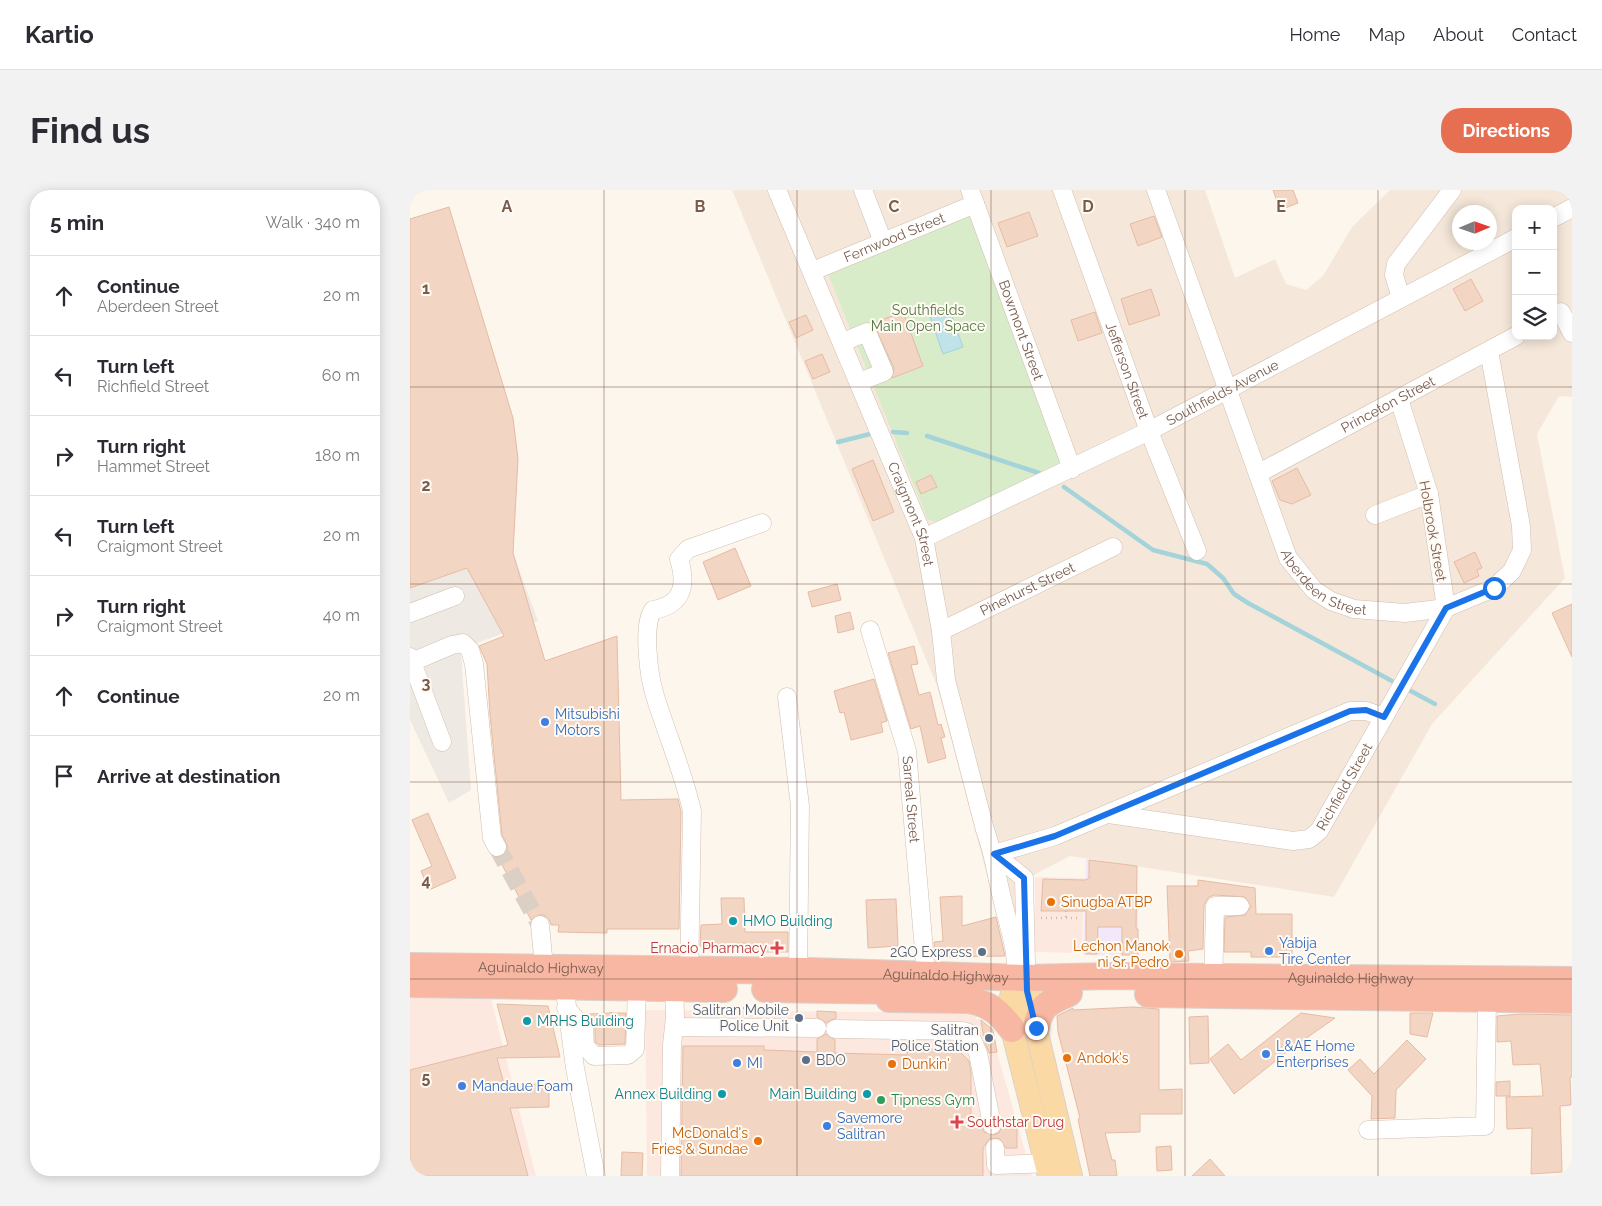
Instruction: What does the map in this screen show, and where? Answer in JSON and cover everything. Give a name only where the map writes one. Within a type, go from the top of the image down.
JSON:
[{"type":"highway","name":"Aguinaldo Highway","points":[[410,966],[559,982],[637,988],[679,981],[798,971],[926,974],[1069,993],[1213,986],[1487,999],[1572,1000]]},
{"type":"highway","name":"Aguinaldo Highway","points":[[410,984],[679,981],[870,991],[1020,985],[1213,986],[1572,980]]},
{"type":"highway","points":[[870,991],[888,999],[969,1000],[982,1002],[1024,1028],[1044,1006],[1069,993]]},
{"type":"main road","points":[[1020,985],[1024,1028],[1047,1170]]},
{"type":"main road","points":[[1024,1028],[1070,1169]]},
{"type":"street","name":"Craigmont Street","points":[[777,190],[813,270],[924,538],[941,631],[946,680],[985,830],[994,854],[1001,896],[1017,958],[1020,985]]},
{"type":"street","points":[[863,190],[883,242]]},
{"type":"street","name":"Jefferson Street","points":[[1062,190],[1149,431],[1197,551]]},
{"type":"street","name":"Aberdeen Street","points":[[1156,190],[1230,390],[1288,558],[1314,590],[1331,601],[1369,612],[1405,613],[1446,608],[1494,588],[1512,571],[1522,550],[1521,526],[1489,351]]},
{"type":"street","points":[[1401,298],[1394,275],[1396,264],[1452,190]]},
{"type":"street","name":"Fernwood Street","points":[[813,270],[883,242],[973,197]]},
{"type":"street","name":"Bowmont Street","points":[[973,197],[1072,469]]},
{"type":"street","points":[[1557,216],[1572,208]]},
{"type":"street","name":"Southfields Avenue","points":[[924,538],[1072,469],[1230,390],[1512,240]]},
{"type":"street","points":[[1562,312],[1572,333]]},
{"type":"street","points":[[843,342],[867,332],[884,372],[859,382]]},
{"type":"street","name":"Princeton Street","points":[[1259,473],[1512,338]]},
{"type":"street","name":"Holbrook Street","points":[[1399,398],[1429,494],[1446,608]]},
{"type":"street","points":[[1375,515],[1429,494]]},
{"type":"street","points":[[670,1176],[672,1045],[679,981],[692,811],[684,777],[655,695],[649,662],[648,618],[653,610],[668,607],[682,592],[684,576],[679,559],[688,550],[762,523]]},
{"type":"street","name":"Pinehurst Street","points":[[941,631],[1113,547]]},
{"type":"street","points":[[410,613],[455,596]]},
{"type":"street","name":"Richfield Street","points":[[1109,814],[1293,841],[1309,839],[1318,831],[1446,608]]},
{"type":"street","name":"Sarreal Street","points":[[870,630],[907,751],[926,974]]},
{"type":"street","points":[[442,742],[415,686],[411,660],[452,645],[463,643],[470,650],[474,664],[492,838],[497,848]]},
{"type":"street","points":[[787,698],[800,806],[798,971]]},
{"type":"street","points":[[994,854],[1055,836],[1350,711],[1366,710],[1384,717]]},
{"type":"street","points":[[994,854],[1024,878],[1020,985]]},
{"type":"street","points":[[1213,986],[1215,906],[1240,906]]},
{"type":"street","points":[[540,925],[559,982],[596,1176]]},
{"type":"street","points":[[672,1045],[669,1034],[679,981]]},
{"type":"street","points":[[559,982],[584,1028],[585,1046],[594,1056],[628,1055],[635,1049],[637,988]]},
{"type":"street","points":[[1368,1130],[1485,1126],[1487,999]]},
{"type":"street","points":[[675,1027],[817,1028]]},
{"type":"street","points":[[835,1029],[963,1031],[969,1033],[978,1053],[992,1125]]},
{"type":"street","points":[[995,1148],[996,1165],[1047,1170],[1070,1169]]},
{"type":"path","points":[[1066,906],[1066,918]]},
{"type":"path","points":[[1040,918],[1079,918]]},
{"type":"path","points":[[611,1008],[611,1014]]},
{"type":"path","points":[[733,1008],[760,1008]]},
{"type":"shaded area","points":[[732,190],[1205,190],[1235,278],[1275,259],[1286,284],[1306,290],[1323,276],[1352,227],[1390,190],[1572,190],[1572,397],[1559,396],[1537,434],[1565,578],[1432,724],[1334,897],[1070,856],[1032,876],[1007,951],[937,686]]},
{"type":"shaded area","points":[[449,207],[513,418],[518,459],[513,553],[538,621],[471,645],[461,654],[471,790],[449,803],[410,720],[410,219]]},
{"type":"shaded area","points":[[1086,859],[1137,866],[1139,956],[1083,955]]},
{"type":"shaded area","points":[[1035,877],[1084,878],[1082,953],[1035,952]]},
{"type":"shaded area","name":"Mandaue Foam","points":[[410,995],[490,995],[536,1176],[410,1176]]},
{"type":"shaded area","points":[[645,1010],[976,1013],[976,1019],[981,1019],[986,1053],[997,1052],[1032,1176],[647,1176]]},
{"type":"green space","name":"Southfields Main Open Space","points":[[972,214],[1061,462],[938,522],[928,520],[828,274]]},
{"type":"water","points":[[950,310],[963,347],[943,354],[930,317]]},
{"type":"building","points":[[1273,190],[1293,190],[1298,203],[1280,210]]},
{"type":"building","points":[[449,207],[513,418],[518,459],[513,553],[545,661],[617,636],[621,800],[678,799],[681,812],[679,929],[607,929],[607,933],[558,932],[559,925],[551,925],[549,919],[544,915],[539,915],[531,920],[498,857],[506,853],[508,847],[502,835],[487,664],[479,646],[504,636],[467,568],[410,588],[410,219]]},
{"type":"building","points":[[1029,212],[1038,236],[1007,247],[998,223]]},
{"type":"building","points":[[1154,216],[1162,237],[1138,246],[1130,224]]},
{"type":"building","points":[[1471,279],[1483,301],[1465,311],[1453,289]]},
{"type":"building","points":[[1151,289],[1160,315],[1129,325],[1121,299]]},
{"type":"building","points":[[903,312],[923,366],[892,378],[894,368],[873,323]]},
{"type":"building","points":[[1095,312],[1102,333],[1078,341],[1071,320]]},
{"type":"building","points":[[806,315],[813,330],[796,338],[789,322]]},
{"type":"building","points":[[822,354],[830,372],[813,379],[805,361]]},
{"type":"building","points":[[873,460],[894,512],[873,521],[852,469]]},
{"type":"building","points":[[1297,468],[1311,495],[1292,504],[1280,500],[1272,481]]},
{"type":"building","points":[[931,475],[937,487],[921,494],[916,482]]},
{"type":"building","points":[[735,548],[751,586],[718,600],[703,562]]},
{"type":"building","points":[[1475,552],[1482,568],[1477,570],[1479,576],[1464,583],[1454,562]]},
{"type":"building","points":[[837,584],[841,600],[812,607],[808,592]]},
{"type":"building","points":[[1572,604],[1572,657],[1552,613]]},
{"type":"building","points":[[850,612],[854,629],[838,633],[835,616]]},
{"type":"building","points":[[914,646],[918,664],[911,665],[919,695],[930,692],[938,725],[941,724],[945,737],[941,738],[946,758],[928,763],[920,726],[911,729],[888,653]]},
{"type":"building","points":[[874,679],[887,721],[881,723],[883,732],[851,740],[844,712],[840,713],[834,691]]},
{"type":"building","points":[[428,813],[456,878],[429,890],[421,871],[432,866],[412,820]]},
{"type":"building","points":[[1089,860],[1137,866],[1136,929],[1138,929],[1138,955],[1122,955],[1122,927],[1098,927],[1097,954],[1086,954],[1086,911],[1041,911],[1043,879],[1085,880],[1089,878]]},
{"type":"building","points":[[1198,880],[1255,888],[1256,914],[1292,914],[1292,957],[1251,957],[1251,952],[1224,952],[1225,917],[1245,915],[1251,906],[1245,897],[1215,895],[1209,897],[1204,905],[1203,949],[1188,951],[1189,961],[1170,962],[1167,886],[1198,886]]},
{"type":"building","points":[[962,896],[962,926],[996,917],[1005,956],[935,957],[934,942],[943,941],[940,897]]},
{"type":"building","points":[[721,898],[744,898],[745,932],[788,932],[788,952],[746,952],[746,943],[700,946],[701,925],[722,924]]},
{"type":"building","points":[[896,899],[898,946],[868,948],[866,900]]},
{"type":"building","name":"Mandaue Foam","points":[[497,1004],[548,1006],[560,1057],[497,1058],[504,1084],[549,1084],[549,1107],[510,1108],[528,1176],[410,1176],[410,1070],[508,1045]]},
{"type":"building","points":[[1133,1007],[1159,1009],[1159,1090],[1182,1089],[1182,1114],[1140,1114],[1140,1132],[1105,1133],[1112,1160],[1115,1160],[1117,1176],[1090,1176],[1078,1119],[1080,1118],[1058,1032],[1057,1016],[1073,1008],[1073,1010]]},
{"type":"building","points":[[817,1011],[836,1012],[836,1018],[826,1023],[817,1017]]},
{"type":"building","points":[[626,1013],[625,1044],[599,1045],[595,1042],[595,1027],[589,1014]]},
{"type":"building","points":[[1301,1013],[1335,1018],[1288,1051],[1234,1094],[1210,1059],[1228,1044],[1241,1060]]},
{"type":"building","points":[[1410,1013],[1433,1013],[1427,1037],[1410,1034]]},
{"type":"building","points":[[1520,1014],[1572,1015],[1571,1105],[1560,1106],[1562,1172],[1531,1174],[1532,1128],[1507,1129],[1506,1097],[1543,1096],[1540,1064],[1513,1065],[1511,1041],[1497,1042],[1497,1016]]},
{"type":"building","points":[[1208,1016],[1209,1063],[1190,1064],[1189,1017]]},
{"type":"building","name":"Salitran Police Station","points":[[981,1020],[993,1030],[997,1052],[989,1053],[984,1040]]},
{"type":"building","name":"Main Building","points":[[826,1034],[835,1040],[835,1053],[907,1055],[907,1049],[957,1049],[969,1061],[971,1073],[971,1125],[981,1125],[984,1132],[994,1135],[999,1133],[1002,1125],[1017,1125],[1017,1148],[1006,1148],[999,1138],[989,1139],[983,1148],[983,1176],[681,1176],[683,1046],[764,1046],[764,1050],[817,1052],[817,1039]]},
{"type":"building","points":[[1407,1040],[1426,1059],[1396,1090],[1395,1118],[1371,1119],[1372,1096],[1348,1070],[1360,1059],[1374,1074]]},
{"type":"building","points":[[1510,1081],[1510,1096],[1496,1096],[1496,1082]]},
{"type":"building","points":[[1171,1146],[1172,1170],[1157,1171],[1156,1147]]},
{"type":"building","points":[[622,1152],[643,1153],[642,1176],[621,1176]]},
{"type":"building","points":[[1210,1159],[1225,1176],[1192,1176]]},
{"type":"waterway","points":[[893,432],[907,433]]},
{"type":"waterway","points":[[838,442],[870,434]]},
{"type":"waterway","points":[[927,436],[1039,473]]},
{"type":"waterway","points":[[1064,487],[1153,550],[1207,564],[1223,578],[1234,594],[1248,603],[1392,681]]},
{"type":"waterway","points":[[1409,690],[1435,704]]},
{"type":"tunnel","points":[[497,847],[540,925]]},
{"type":"place","name":"Mitsubishi Motors","points":[[545,722]]},
{"type":"place","name":"Sinugba ATBP","points":[[1051,902]]},
{"type":"place","name":"HMO Building","points":[[733,921]]},
{"type":"place","name":"Ernacio Pharmacy","points":[[777,948]]},
{"type":"place","name":"Yabija Tire Center","points":[[1269,951]]},
{"type":"place","name":"2GO Express","points":[[982,952]]},
{"type":"place","name":"Lechon Manok ni Sr. Pedro","points":[[1179,954]]},
{"type":"place","name":"Salitran Mobile Police Unit","points":[[799,1018]]},
{"type":"place","name":"MRHS Building","points":[[527,1021]]},
{"type":"place","name":"Salitran Police Station","points":[[989,1038]]},
{"type":"place","name":"L&AE Home Enterprises","points":[[1266,1054]]},
{"type":"place","name":"Andok's","points":[[1067,1058]]},
{"type":"place","name":"BDO","points":[[806,1060]]},
{"type":"place","name":"MI","points":[[737,1063]]},
{"type":"place","name":"Dunkin'","points":[[892,1064]]},
{"type":"place","name":"Mandaue Foam","points":[[462,1086]]},
{"type":"place","name":"Annex Building","points":[[722,1094]]},
{"type":"place","name":"Main Building","points":[[867,1094]]},
{"type":"place","name":"Tipness Gym","points":[[881,1100]]},
{"type":"place","name":"Southstar Drug","points":[[957,1122]]},
{"type":"place","name":"Savemore Salitran","points":[[827,1126]]},
{"type":"place","name":"McDonald's Fries & Sundae","points":[[758,1141]]},
{"type":"route","points":[[1036,1028],[1027,991],[1024,878],[994,854],[1055,836],[1350,711],[1366,710],[1384,717],[1446,608],[1494,588]]}]
